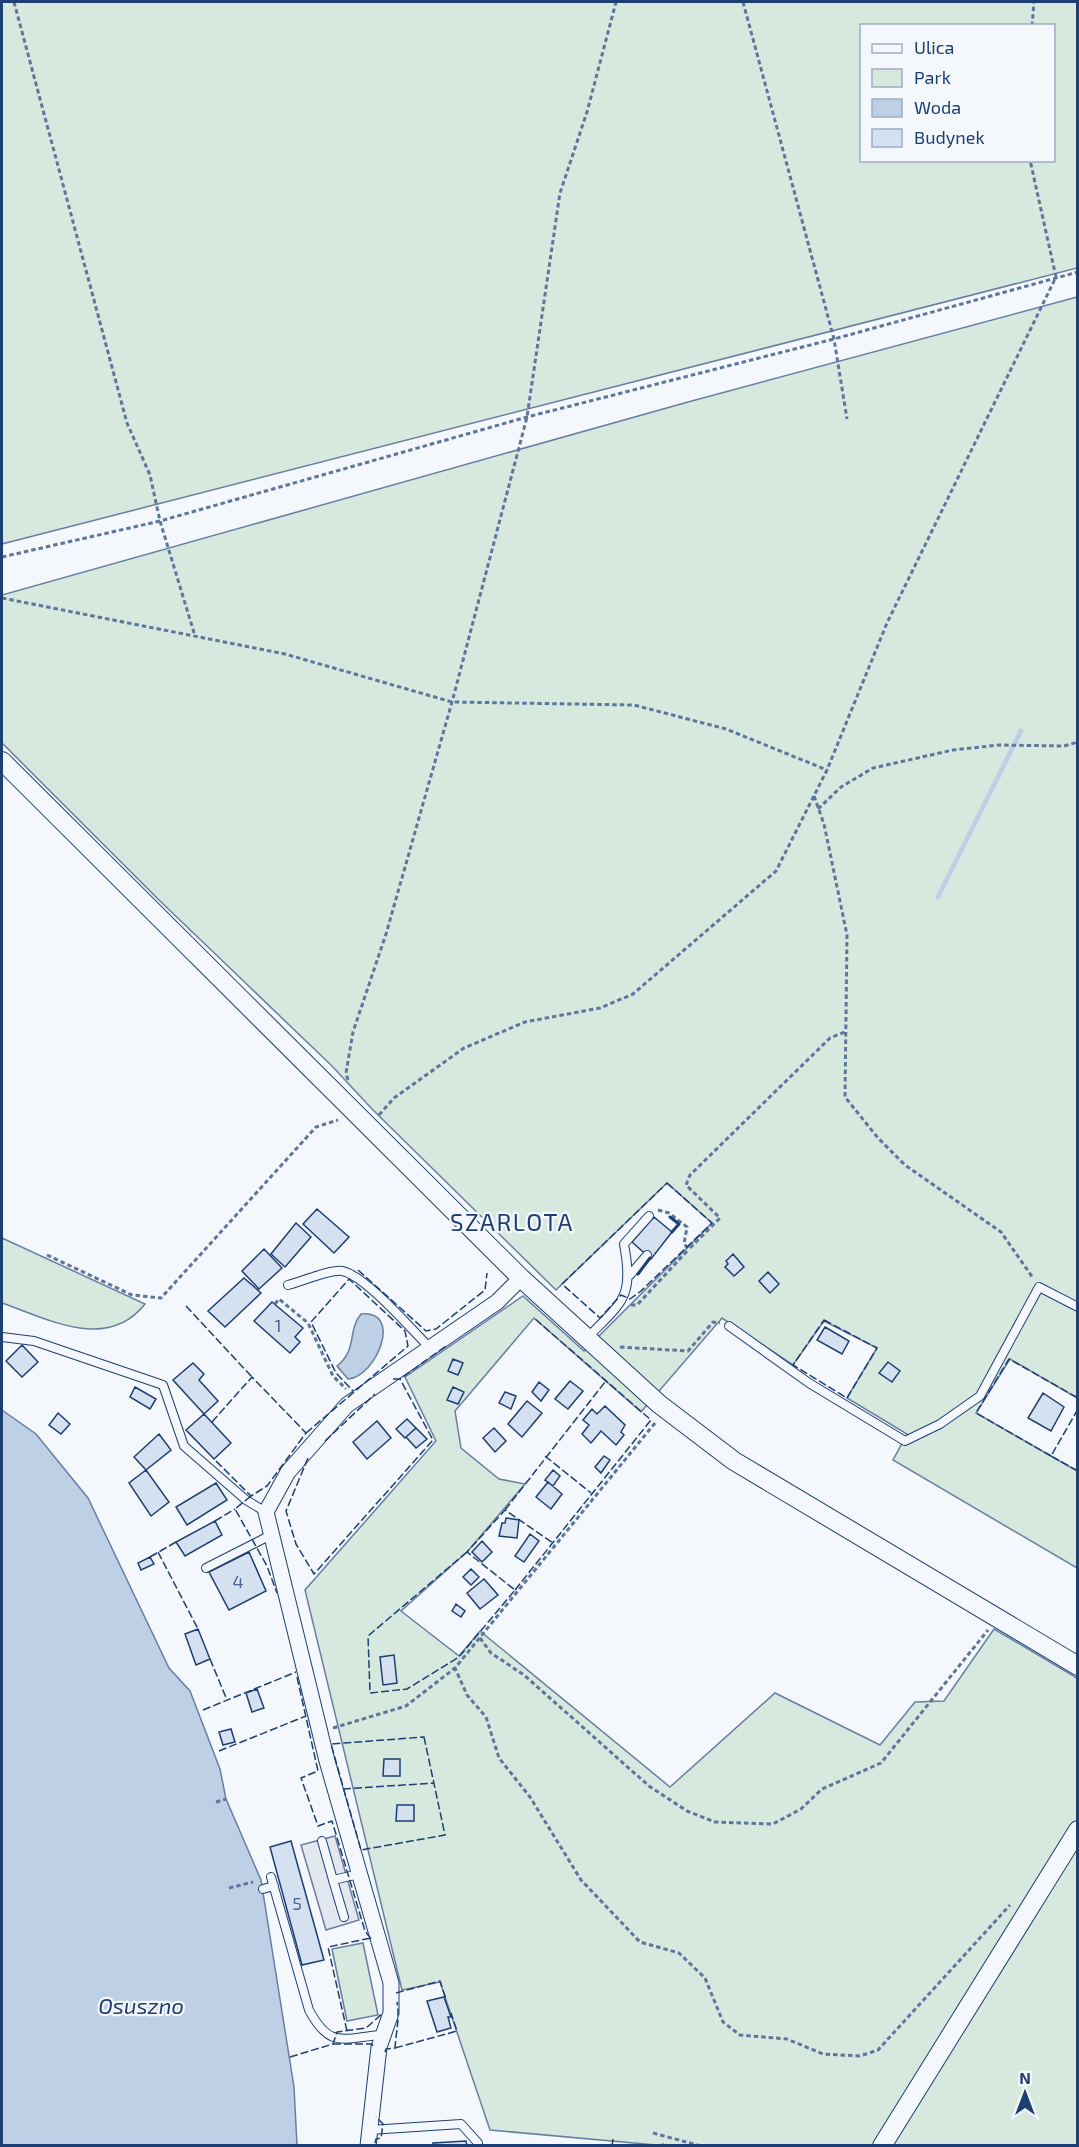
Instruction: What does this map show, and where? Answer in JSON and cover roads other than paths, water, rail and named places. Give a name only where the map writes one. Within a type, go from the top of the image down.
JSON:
[{"type":"street","points":[[2,761],[521,1278],[659,1404],[734,1461],[1077,1666]]},
{"type":"street","points":[[369,2138],[381,2035],[390,2013],[391,1983],[319,1732],[266,1512],[288,1472],[347,1405],[497,1302],[521,1278]]},
{"type":"street","points":[[882,2145],[1077,1830]]},
{"type":"lane","points":[[591,1341],[625,1297],[630,1275],[624,1244],[649,1216]]},
{"type":"lane","points":[[630,1275],[647,1255]]},
{"type":"lane","points":[[288,1285],[339,1270],[350,1273],[370,1289],[430,1348]]},
{"type":"lane","points":[[729,1326],[809,1383],[905,1441],[940,1424],[980,1396],[1039,1287],[1077,1307]]},
{"type":"lane","points":[[2,1337],[34,1341],[163,1385],[184,1446],[246,1500],[266,1512]]},
{"type":"lane","points":[[206,1568],[271,1535]]},
{"type":"lane","points":[[322,1841],[344,1917]]},
{"type":"lane","points":[[333,1880],[359,1874]]},
{"type":"lane","points":[[272,1876],[309,2010],[320,2030],[334,2039],[381,2035]]},
{"type":"lane","points":[[264,1889],[274,1886]]},
{"type":"lane","points":[[369,2138],[461,2124],[478,2143]]},
{"type":"water","points":[[361,1314],[374,1316],[381,1322],[383,1332],[381,1344],[368,1367],[348,1379],[337,1366],[348,1353],[354,1327]]},
{"type":"water","name":"Osuszno","points":[[2,1410],[36,1434],[88,1498],[169,1668],[190,1691],[220,1769],[226,1799],[261,1880],[294,2087],[297,2145],[2,2145]]},
{"type":"waterway","points":[[938,897],[1021,731]]},
{"type":"district","name":"SZARLOTA","points":[[512,1221]]}]
